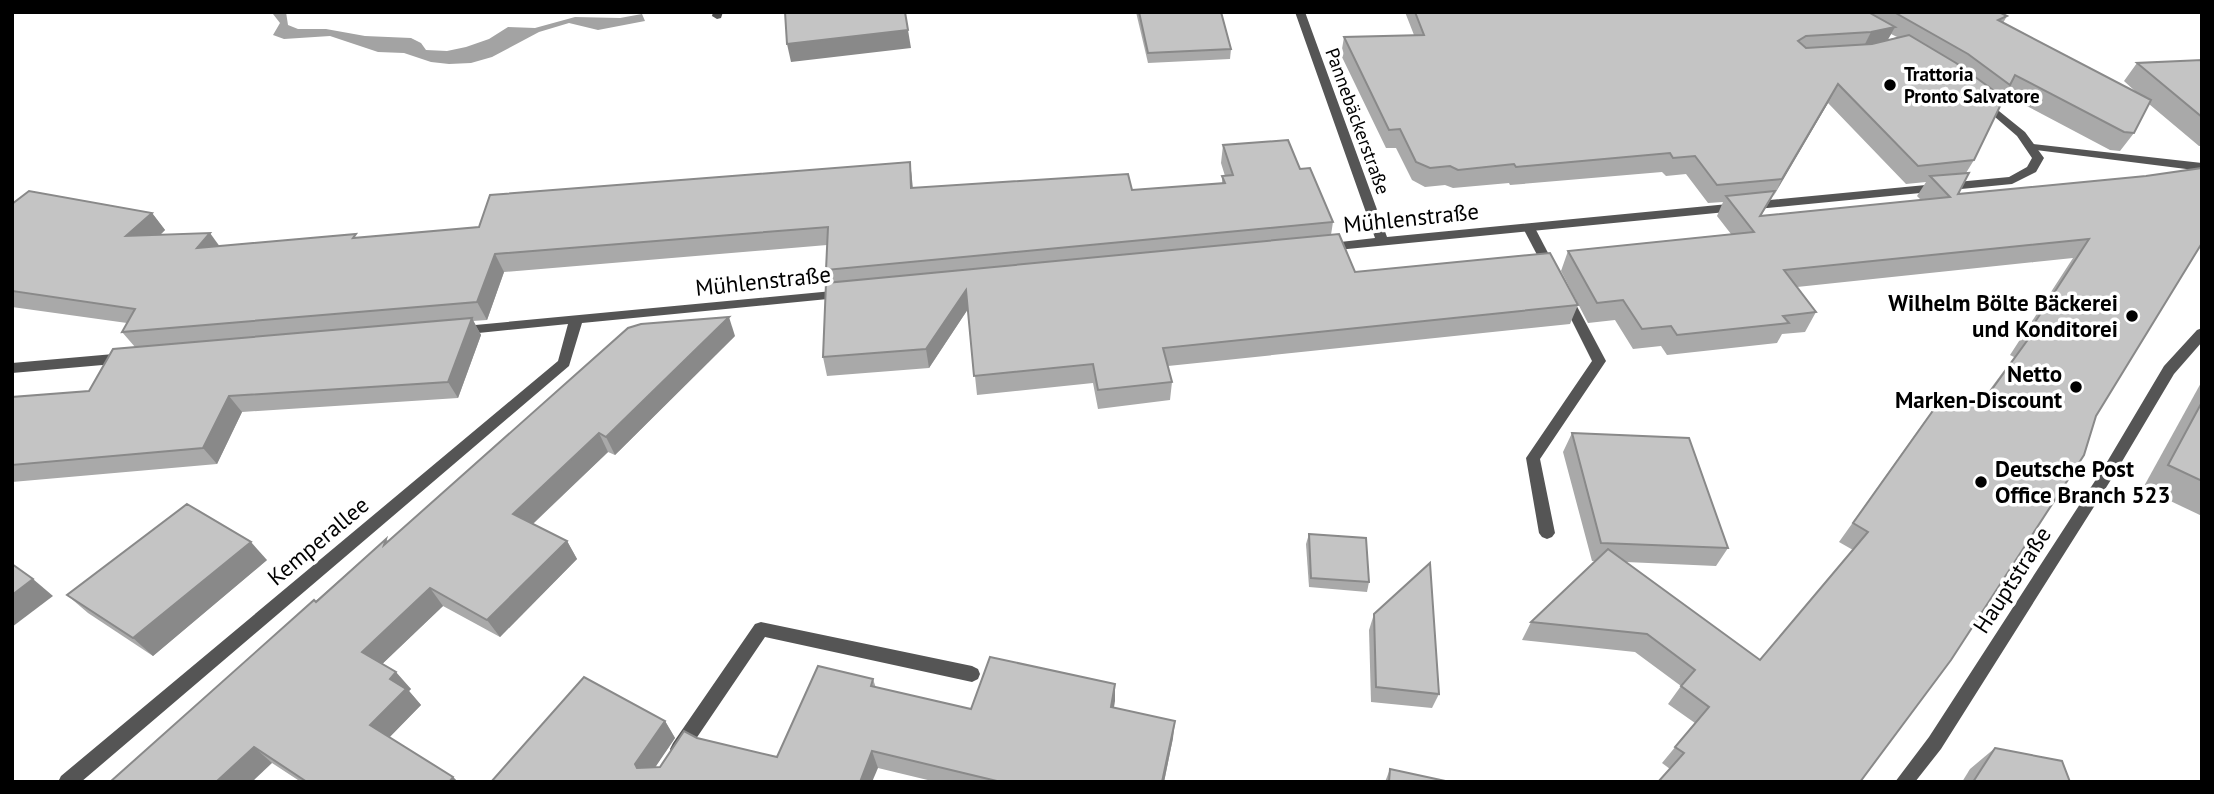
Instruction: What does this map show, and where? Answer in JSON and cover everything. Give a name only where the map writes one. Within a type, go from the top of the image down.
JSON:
[{"type":"street","name":"Pannebäckerstraße","points":[[1300,12],[1383,242]]},
{"type":"street","points":[[1974,94],[2012,124],[2033,147],[2202,167]]},
{"type":"street","name":"Mühlenstraße","points":[[1313,249],[2012,180],[2032,169],[2038,158],[2033,147]]},
{"type":"street","points":[[1529,228],[1599,362],[1533,458],[1547,533]]},
{"type":"street","name":"Mühlenstraße","points":[[438,332],[854,293]]},
{"type":"street","name":"Kemperallee","points":[[67,782],[564,363],[576,320]]},
{"type":"street","name":"Hauptstraße","points":[[1904,782],[1935,743],[2109,471],[2169,370],[2202,333]]},
{"type":"street","points":[[12,368],[136,357]]},
{"type":"street","points":[[671,760],[761,629],[972,674]]},
{"type":"shaded area","points":[[267,12],[286,12],[288,25],[298,29],[326,29],[365,36],[411,38],[421,43],[426,50],[447,51],[489,39],[508,27],[535,28],[575,17],[620,18],[642,14],[645,21],[598,30],[569,23],[539,32],[492,57],[471,63],[449,64],[431,62],[404,53],[378,52],[330,36],[284,39],[273,35],[280,23],[273,14]]},
{"type":"building","points":[[785,12],[905,12],[908,30],[787,44]]},
{"type":"building","points":[[1139,12],[1221,12],[1231,49],[1148,53]]},
{"type":"building","points":[[1415,12],[1868,12],[1895,27],[1871,32],[1806,36],[1798,41],[1806,48],[1872,44],[1909,35],[1956,63],[2004,98],[1974,160],[1918,166],[1838,84],[1782,179],[1717,185],[1695,156],[1673,158],[1670,153],[1516,167],[1514,164],[1458,170],[1450,166],[1430,168],[1416,162],[1400,129],[1389,130],[1344,37],[1424,35]]},
{"type":"building","points":[[1894,12],[1999,12],[2007,16],[1998,20],[2151,100],[2134,133],[2124,132],[2015,75],[2010,85],[1968,54]]},
{"type":"building","points":[[2202,60],[2202,117],[2137,63]]},
{"type":"building","points":[[1288,140],[1300,169],[1310,168],[1333,222],[826,270],[828,227],[495,254],[477,302],[122,332],[135,309],[12,291],[12,204],[29,191],[152,213],[126,236],[210,233],[197,248],[356,234],[353,238],[479,227],[490,195],[910,162],[911,188],[1128,174],[1132,190],[1225,183],[1222,176],[1233,175],[1223,145]]},
{"type":"building","points":[[2202,168],[2202,243],[2096,416],[2084,455],[1951,660],[1860,782],[1658,782],[1684,753],[1675,747],[1709,707],[1681,686],[1695,670],[1647,634],[1531,622],[1608,549],[1760,660],[1868,532],[1853,523],[1937,405],[1982,403],[2029,338],[2026,336],[2089,239],[1784,270],[1816,312],[1783,316],[1789,323],[1677,335],[1671,326],[1642,329],[1623,300],[1597,303],[1568,251],[1754,232],[1726,196],[1775,191],[1760,216],[1950,197],[1930,176],[1969,173],[1958,194]]},
{"type":"building","points":[[1339,234],[1355,272],[1550,253],[1578,305],[1163,348],[1172,382],[1098,390],[1093,364],[974,376],[966,290],[926,349],[823,357],[826,283]]},
{"type":"building","points":[[729,317],[606,437],[599,433],[513,514],[567,541],[487,620],[430,588],[362,652],[396,672],[390,679],[406,689],[370,725],[453,777],[449,782],[307,782],[254,747],[216,782],[110,782],[314,600],[316,602],[386,539],[384,545],[628,328],[641,324]]},
{"type":"building","points":[[472,318],[448,382],[229,396],[203,448],[12,465],[12,397],[89,391],[113,349]]},
{"type":"building","points":[[2202,402],[2202,481],[2168,465]]},
{"type":"building","points":[[1572,433],[1689,438],[1728,548],[1601,543]]},
{"type":"building","points":[[187,504],[251,542],[133,638],[67,595]]},
{"type":"building","points":[[1309,534],[1366,538],[1369,582],[1311,578]]},
{"type":"building","points":[[1430,563],[1439,694],[1376,687],[1374,614]]},
{"type":"building","points":[[12,564],[33,579],[12,595]]},
{"type":"building","points":[[990,657],[1115,684],[1111,707],[1175,721],[1162,782],[1001,782],[872,751],[860,782],[491,782],[584,677],[665,721],[635,764],[637,768],[660,767],[684,731],[697,738],[777,757],[818,666],[873,679],[871,686],[971,709]]},
{"type":"building","points":[[1995,748],[2062,761],[2070,782],[1973,782]]},
{"type":"building","points":[[1390,769],[1450,782],[1389,782]]},
{"type":"place","name":"Trattoria Pronto Salvatore","points":[[1890,85]]},
{"type":"place","name":"Wilhelm Bölte Bäckerei und Konditorei","points":[[2132,316]]},
{"type":"place","name":"Netto Marken-Discount","points":[[2076,387]]},
{"type":"place","name":"Deutsche Post Office Branch 523","points":[[1981,482]]}]
